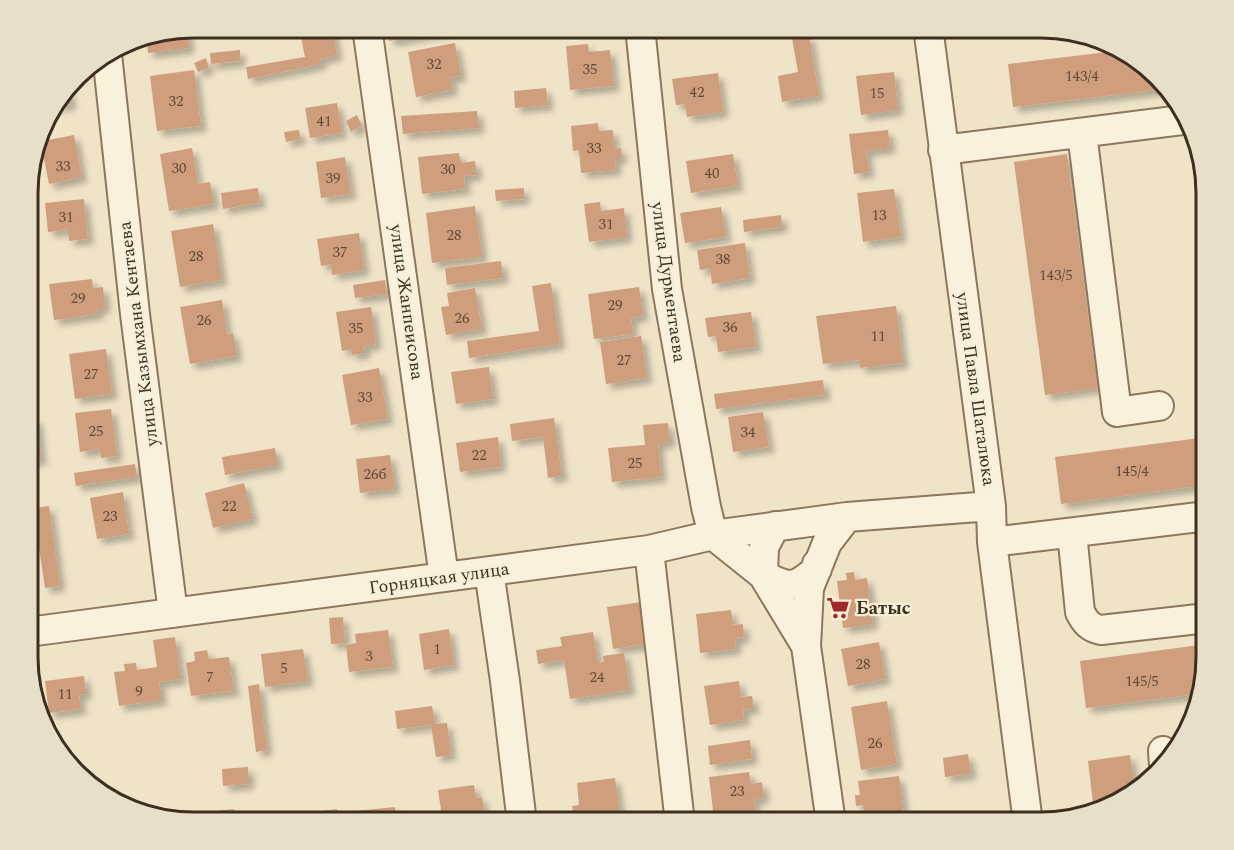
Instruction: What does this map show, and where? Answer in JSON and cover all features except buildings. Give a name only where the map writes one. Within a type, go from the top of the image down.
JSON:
[{"type":"street","name":"улица Жанпеисова","points":[[368,37],[444,577]]},
{"type":"street","name":"улица Дурментаева","points":[[641,38],[666,289],[713,535]]},
{"type":"street","name":"улица Павла Шаталюка","points":[[848,517],[992,506],[929,38]]},
{"type":"street","name":"улица Казымхана Кентаева","points":[[108,63],[135,314],[173,613]]},
{"type":"street","points":[[943,150],[1179,120]]},
{"type":"street","points":[[1083,133],[1117,412],[1159,406]]},
{"type":"street","points":[[992,506],[992,542],[1027,812]]},
{"type":"street","name":"Горняцкая улица","points":[[38,631],[649,550],[713,535],[848,517]]},
{"type":"street","points":[[829,812],[806,646],[809,588],[827,543],[848,517]]},
{"type":"street","points":[[992,542],[1196,517]]},
{"type":"street","points":[[806,646],[763,575],[764,547],[788,525],[816,545],[817,569]]},
{"type":"street","points":[[1072,533],[1080,612],[1084,621],[1093,628],[1101,630],[1196,619]]},
{"type":"street","points":[[713,535],[763,575],[784,586],[799,584],[817,569]]},
{"type":"street","points":[[649,550],[679,812]]},
{"type":"street","points":[[489,571],[521,812]]},
{"type":"place","name":"Батыс","points":[[838,608]]}]
